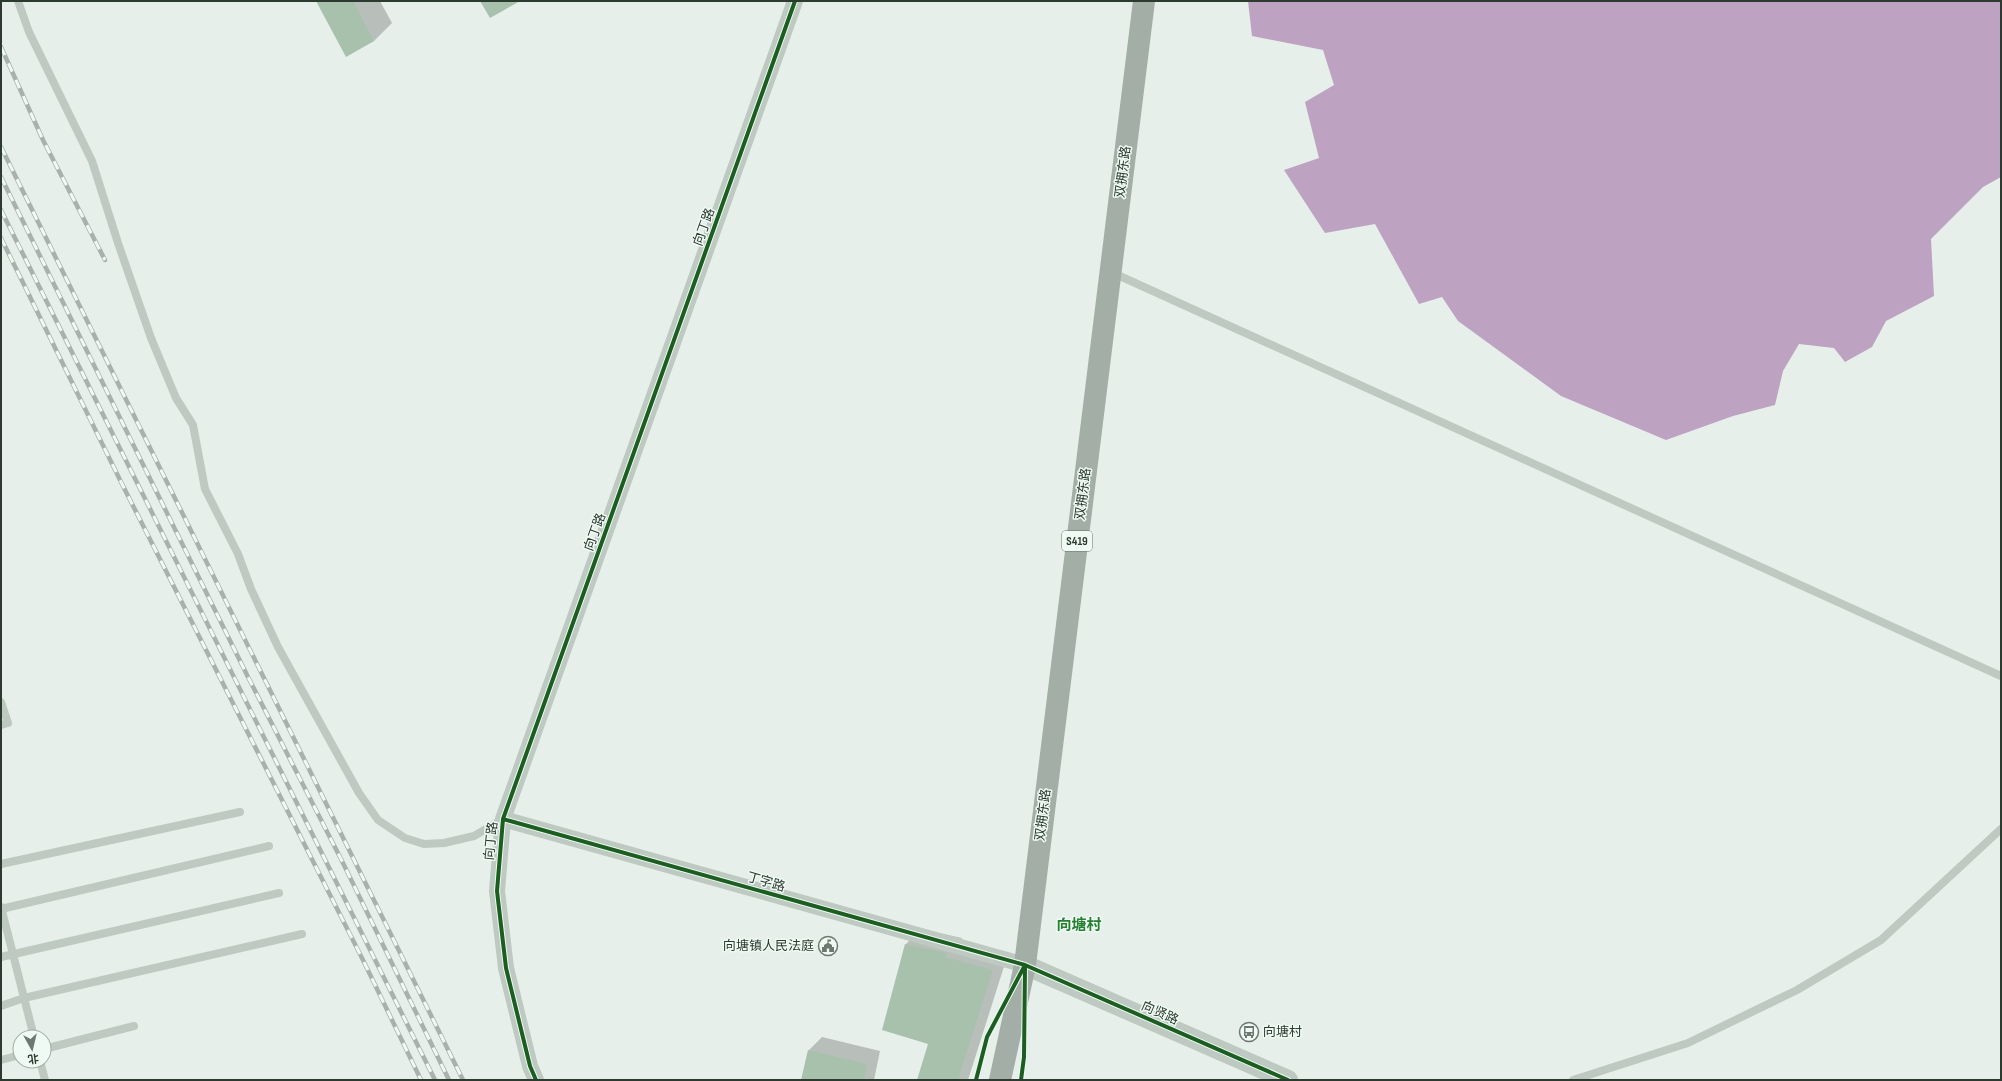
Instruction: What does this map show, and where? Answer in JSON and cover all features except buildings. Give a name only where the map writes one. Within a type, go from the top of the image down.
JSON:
[{"type":"main road","name":"双拥东路","points":[[1000,1080],[1025,965],[1144,1]]},
{"type":"street","name":"向丁路","points":[[536,1080],[530,1066],[505,960],[497,891],[503,819],[795,1]]},
{"type":"street","name":"丁字路","points":[[503,819],[1025,965]]},
{"type":"street","name":"向贤路","points":[[1025,965],[1288,1080]]},
{"type":"lane","points":[[18,1],[29,32],[92,161],[118,243],[151,338],[176,398],[193,425],[205,489],[238,554],[251,589],[278,647],[358,793],[378,820],[405,838],[424,844],[444,843],[474,836],[503,819]]},
{"type":"lane","points":[[1110,271],[2001,676]]},
{"type":"lane","points":[[1,702],[8,723],[1,725]]},
{"type":"lane","points":[[1,864],[240,812]]},
{"type":"lane","points":[[1573,1080],[1688,1043],[1797,990],[1881,940],[2001,829]]},
{"type":"lane","points":[[32,1029],[1,908],[269,846]]},
{"type":"lane","points":[[1,957],[280,892]]},
{"type":"lane","points":[[1,1006],[24,998],[302,934]]},
{"type":"lane","points":[[52,1047],[134,1026]]},
{"type":"lane","points":[[1,1060],[12,1057]]},
{"type":"lane","points":[[42,1069],[45,1080]]},
{"type":"shaded area","points":[[1248,1],[2001,1],[2001,177],[1983,187],[1931,239],[1934,296],[1886,321],[1872,347],[1845,362],[1834,348],[1799,344],[1783,371],[1775,405],[1733,416],[1666,440],[1561,396],[1458,321],[1442,297],[1419,304],[1375,224],[1325,233],[1284,170],[1319,158],[1305,102],[1334,85],[1323,50],[1252,36]]},
{"type":"railway","points":[[1,47],[43,140],[105,260]]},
{"type":"railway","points":[[1,147],[463,1080]]},
{"type":"railway","points":[[1,177],[248,677],[341,859],[449,1080]]},
{"type":"railway","points":[[1,210],[435,1080]]},
{"type":"railway","points":[[1,238],[123,486],[363,960],[421,1080]]},
{"type":"cycle path","points":[[536,1080],[530,1066],[506,968],[497,891],[503,819],[795,1]]},
{"type":"cycle path","points":[[503,819],[1025,965],[1288,1080]]},
{"type":"cycle path","points":[[976,1080],[987,1037],[1025,965]]},
{"type":"cycle path","points":[[1021,1080],[1024,1057],[1025,966]]},
{"type":"place","name":"向塘镇人民法庭","points":[[828,946]]},
{"type":"place","name":"向塘村","points":[[1249,1032]]},
{"type":"district","name":"向塘村","points":[[1079,925]]}]
